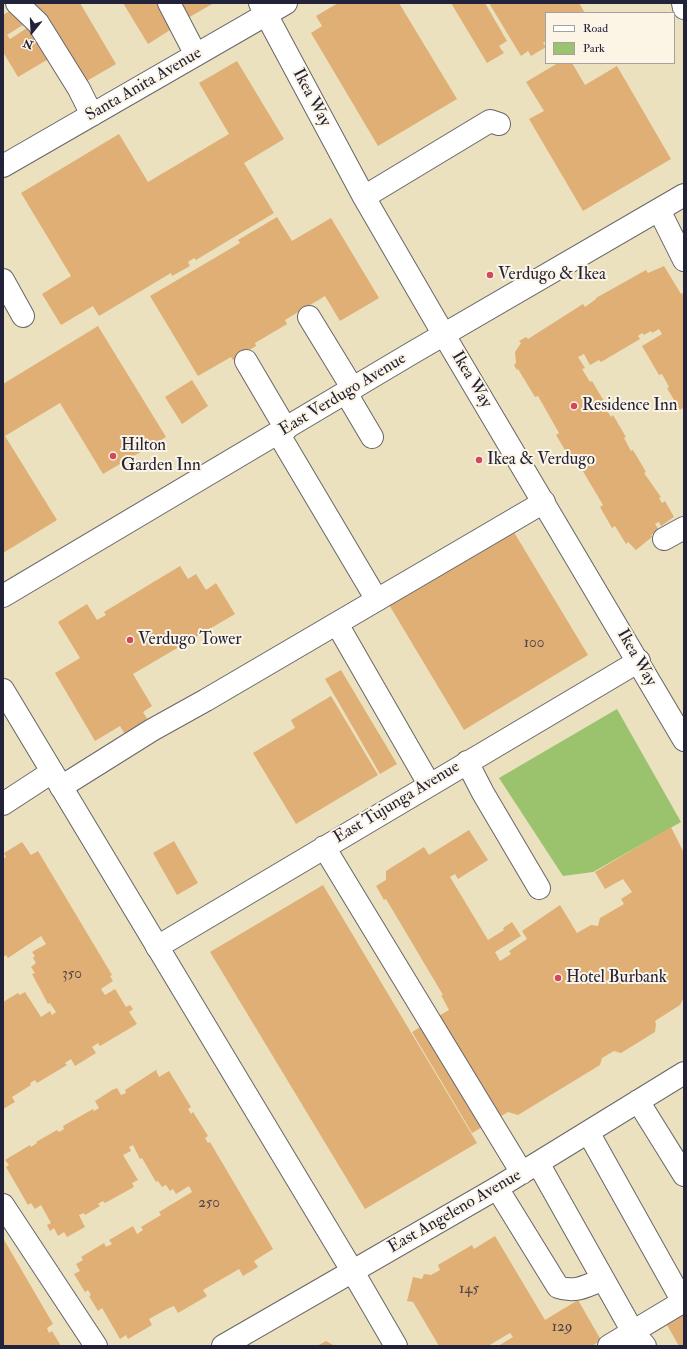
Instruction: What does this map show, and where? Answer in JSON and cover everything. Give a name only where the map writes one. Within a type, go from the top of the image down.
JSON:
[{"type":"main road","points":[[3,9],[16,3],[38,23],[92,115]]},
{"type":"main road","points":[[169,3],[196,55]]},
{"type":"main road","name":"Santa Anita Avenue","points":[[3,166],[196,55],[263,9],[286,3]]},
{"type":"main road","points":[[683,3],[684,8]]},
{"type":"main road","name":"Ikea Way","points":[[263,9],[364,197],[684,740]]},
{"type":"main road","points":[[364,197],[490,121],[499,124]]},
{"type":"main road","name":"East Verdugo Avenue","points":[[3,596],[684,195]]},
{"type":"main road","points":[[658,210],[684,260]]},
{"type":"main road","points":[[3,280],[23,316]]},
{"type":"main road","points":[[309,317],[372,437]]},
{"type":"main road","points":[[246,361],[282,431],[377,600]]},
{"type":"main road","points":[[3,804],[57,779],[152,730],[337,624],[544,502]]},
{"type":"main road","points":[[664,539],[684,528]]},
{"type":"main road","points":[[337,624],[429,784]]},
{"type":"main road","name":"East Tujunga Avenue","points":[[157,947],[429,784],[639,662]]},
{"type":"main road","points":[[3,690],[354,1272],[396,1346]]},
{"type":"main road","points":[[467,762],[483,793],[539,888]]},
{"type":"main road","points":[[324,847],[603,1279],[639,1339]]},
{"type":"main road","name":"East Angeleno Avenue","points":[[223,1346],[354,1272],[497,1188],[684,1073]]},
{"type":"main road","points":[[638,1101],[684,1175]]},
{"type":"main road","points":[[588,1132],[684,1301],[639,1339],[609,1346]]},
{"type":"main road","points":[[497,1188],[558,1287],[566,1290],[576,1290],[603,1279]]},
{"type":"main road","points":[[3,1205],[96,1346]]},
{"type":"green space","points":[[617,709],[681,822],[593,872],[563,876],[499,778]]},
{"type":"building","points":[[32,3],[80,3],[116,64],[85,82]]},
{"type":"building","points":[[123,3],[165,3],[178,25],[148,44]]},
{"type":"building","points":[[176,3],[214,3],[186,19]]},
{"type":"building","points":[[338,3],[399,3],[457,99],[378,146],[311,33],[322,26],[316,16]]},
{"type":"building","points":[[451,3],[485,3],[507,41],[499,46],[504,53],[487,63]]},
{"type":"building","points":[[489,3],[579,3],[584,12],[545,12],[545,42],[543,43],[545,48],[531,56],[528,51],[521,56]]},
{"type":"building","points":[[13,9],[23,25],[7,35],[10,39],[33,24],[52,57],[18,77],[3,52],[3,15]]},
{"type":"building","points":[[237,61],[284,139],[244,163],[274,213],[196,260],[194,258],[188,262],[190,266],[172,276],[171,273],[99,316],[93,306],[61,325],[42,294],[71,276],[21,193],[119,134],[148,182],[229,134],[199,83]]},
{"type":"building","points":[[556,64],[573,64],[585,85],[617,66],[671,159],[583,211],[529,119],[544,111],[526,82]]},
{"type":"building","points":[[277,217],[292,241],[331,218],[379,298],[340,321],[325,296],[285,320],[287,324],[255,343],[256,346],[233,360],[231,357],[198,376],[150,296],[240,243],[238,240]]},
{"type":"building","name":"Residence Inn","points":[[664,266],[681,294],[682,293],[684,296],[684,411],[682,408],[680,410],[667,388],[669,387],[662,374],[659,375],[642,346],[662,334],[659,329],[644,335],[642,333],[638,336],[640,339],[601,362],[599,360],[590,365],[584,354],[578,357],[585,368],[582,369],[590,382],[592,381],[605,403],[603,404],[611,417],[613,415],[626,437],[624,438],[631,451],[633,450],[646,472],[644,473],[661,497],[659,498],[662,503],[665,501],[674,517],[661,526],[659,522],[655,524],[659,530],[651,535],[652,537],[636,550],[628,542],[626,544],[615,526],[612,528],[600,507],[603,505],[575,458],[571,460],[556,435],[559,433],[538,396],[535,397],[514,365],[516,363],[515,352],[521,343],[519,341],[526,337],[528,339],[583,304],[585,307],[596,298],[646,270],[648,273]]},
{"type":"building","name":"Hilton Garden Inn","points":[[98,326],[166,437],[103,474],[60,403],[5,436],[57,520],[3,553],[3,384]]},
{"type":"building","points":[[192,380],[208,406],[182,424],[165,397]]},
{"type":"building","points":[[512,529],[588,655],[464,730],[388,603]]},
{"type":"building","name":"Verdugo Tower","points":[[180,566],[188,579],[196,574],[206,590],[216,583],[235,614],[133,674],[152,706],[143,712],[148,720],[125,734],[120,726],[95,741],[55,673],[80,658],[58,622],[87,604],[97,620],[106,615],[104,612]]},
{"type":"building","points":[[341,670],[397,764],[380,774],[325,679]]},
{"type":"building","points":[[331,696],[378,775],[296,824],[253,753],[295,728],[291,720]]},
{"type":"building","name":"Hotel Burbank","points":[[671,827],[684,853],[684,997],[680,1005],[655,1021],[655,1032],[621,1053],[614,1051],[602,1058],[600,1065],[518,1115],[508,1112],[472,1133],[412,1032],[449,1010],[441,995],[443,995],[386,899],[384,900],[376,886],[386,880],[386,871],[424,847],[429,855],[469,830],[488,860],[458,879],[455,874],[450,877],[488,940],[504,930],[503,928],[512,922],[521,936],[495,952],[500,961],[511,954],[509,951],[527,939],[522,931],[560,905],[577,933],[591,925],[598,926],[600,918],[624,904],[621,899],[632,892],[623,879],[605,889],[595,872]]},
{"type":"building","points":[[174,841],[198,883],[177,895],[153,853]]},
{"type":"building","points":[[22,842],[31,855],[38,851],[112,975],[110,976],[113,981],[101,989],[105,995],[115,989],[126,1007],[130,1005],[133,1009],[129,1012],[137,1024],[100,1046],[98,1043],[92,1047],[96,1053],[75,1066],[71,1059],[65,1063],[67,1065],[37,1083],[35,1080],[30,1083],[31,1085],[12,1097],[15,1102],[3,1109],[3,1002],[18,993],[20,995],[25,992],[41,1017],[50,1011],[52,1015],[56,1012],[50,1003],[48,1004],[32,974],[35,973],[31,967],[36,963],[33,958],[35,956],[32,952],[46,944],[41,936],[8,958],[6,955],[3,957],[3,859],[6,857],[4,853]]},
{"type":"building","points":[[323,885],[477,1143],[365,1209],[210,952]]},
{"type":"building","points":[[156,1070],[159,1077],[169,1071],[191,1107],[188,1109],[191,1114],[193,1112],[208,1136],[205,1138],[208,1143],[210,1142],[273,1249],[254,1261],[258,1267],[243,1276],[239,1269],[203,1290],[207,1296],[178,1313],[174,1306],[169,1308],[149,1319],[152,1325],[128,1339],[126,1335],[120,1339],[102,1308],[98,1311],[89,1296],[91,1295],[88,1290],[85,1292],[74,1274],[80,1271],[76,1264],[83,1260],[81,1257],[104,1243],[106,1247],[112,1244],[109,1240],[133,1226],[137,1234],[143,1230],[141,1227],[161,1215],[159,1212],[192,1192],[189,1186],[176,1194],[173,1189],[170,1191],[166,1185],[162,1187],[158,1181],[156,1182],[142,1158],[140,1159],[133,1145],[129,1147],[131,1151],[123,1155],[138,1180],[132,1183],[134,1187],[105,1203],[103,1201],[98,1204],[100,1206],[85,1215],[84,1213],[79,1215],[85,1227],[67,1237],[64,1232],[58,1236],[54,1228],[50,1231],[47,1225],[51,1223],[41,1205],[35,1209],[31,1203],[28,1205],[6,1167],[9,1165],[5,1160],[30,1145],[31,1147],[37,1143],[36,1142],[57,1130],[59,1132],[64,1129],[63,1126],[93,1109],[94,1111],[99,1108],[95,1101],[112,1090],[117,1088],[121,1095],[126,1093],[125,1090]]},
{"type":"building","points":[[495,1236],[545,1320],[578,1300],[601,1340],[592,1346],[498,1346],[513,1337],[510,1333],[488,1346],[439,1346],[413,1302],[407,1301],[413,1277],[422,1279],[424,1274],[431,1275],[440,1270],[438,1265],[472,1245],[474,1249]]},
{"type":"building","points":[[3,1238],[53,1324],[47,1328],[49,1333],[52,1331],[61,1346],[3,1346]]},
{"type":"building","points":[[684,1315],[684,1346],[679,1346],[667,1325]]},
{"type":"building","points":[[326,1341],[335,1346],[317,1346]]},
{"type":"place","name":"Verdugo & Ikea","points":[[490,275]]},
{"type":"place","name":"Residence Inn","points":[[574,406]]},
{"type":"place","name":"Hilton Garden Inn","points":[[113,456]]},
{"type":"place","name":"Ikea & Verdugo","points":[[479,460]]},
{"type":"place","name":"Verdugo Tower","points":[[130,640]]},
{"type":"place","name":"Hotel Burbank","points":[[558,978]]}]
